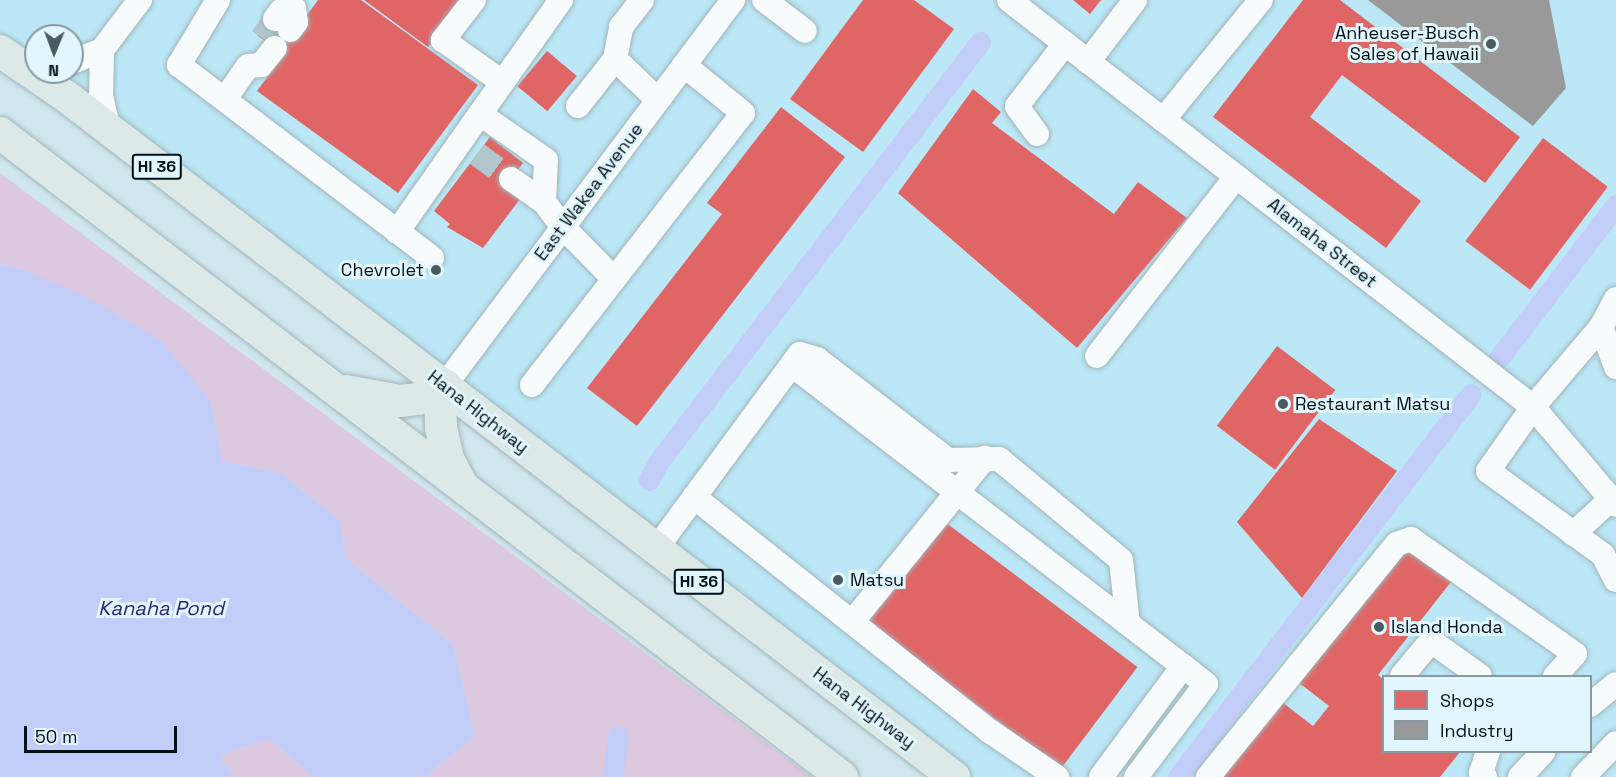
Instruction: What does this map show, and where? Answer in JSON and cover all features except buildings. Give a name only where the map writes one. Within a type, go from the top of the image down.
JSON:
[{"type":"main road","name":"Hana Highway","points":[[18,59],[311,287],[445,385],[954,777]]},
{"type":"main road","points":[[1,134],[843,777]]},
{"type":"main road","points":[[329,384],[364,397],[397,401],[418,399],[445,385]]},
{"type":"main road","points":[[445,385],[440,397],[441,428],[448,459],[463,486]]},
{"type":"street","points":[[84,57],[102,50],[140,0]]},
{"type":"street","points":[[218,0],[179,64],[432,258]]},
{"type":"street","points":[[474,0],[444,40],[502,82]]},
{"type":"street","points":[[397,232],[469,148],[480,114],[561,0]]},
{"type":"street","points":[[578,106],[615,59],[621,27],[642,0]]},
{"type":"street","name":"East Wakea Avenue","points":[[445,385],[733,0]]},
{"type":"street","points":[[764,0],[805,31]]},
{"type":"street","name":"Alamaha Street","points":[[1009,0],[1533,407],[1612,494]]},
{"type":"street","points":[[1088,62],[1135,0]]},
{"type":"street","points":[[1163,120],[1261,0]]},
{"type":"street","points":[[225,99],[248,66],[261,65],[283,24]]},
{"type":"street","points":[[1036,134],[1017,106],[1065,44]]},
{"type":"street","points":[[102,50],[101,96],[109,130]]},
{"type":"street","points":[[615,59],[658,100]]},
{"type":"street","points":[[532,385],[743,113],[684,65]]},
{"type":"street","points":[[480,114],[546,160],[544,202]]},
{"type":"street","points":[[1097,356],[1236,177]]},
{"type":"street","points":[[511,179],[544,202],[563,227],[614,279]]},
{"type":"street","points":[[1616,299],[1601,327],[1533,407],[1488,471],[1603,555],[1616,580]]},
{"type":"street","points":[[1601,327],[1616,367]]},
{"type":"street","points":[[656,549],[800,354],[816,359],[948,459],[999,459],[1121,560],[1128,624]]},
{"type":"street","points":[[792,365],[959,490],[1206,684],[1136,777]]},
{"type":"street","points":[[853,621],[985,458]]},
{"type":"street","points":[[1574,534],[1612,494]]},
{"type":"street","points":[[694,497],[991,732],[1057,777]]},
{"type":"street","points":[[1208,777],[1396,544],[1411,539],[1575,654],[1556,675]]},
{"type":"street","points":[[1403,675],[1431,641],[1479,675]]},
{"type":"street","points":[[1101,777],[1183,666]]},
{"type":"street","points":[[1592,703],[1616,684]]},
{"type":"street","points":[[1583,777],[1616,742]]},
{"type":"street","points":[[1520,777],[1542,753]]},
{"type":"shaded area","points":[[0,0],[1616,0],[1616,777],[947,777],[43,84],[84,84],[84,24],[24,24],[24,69],[0,51]]},
{"type":"shaded area","points":[[0,173],[812,777],[425,777],[475,736],[453,644],[346,558],[340,520],[279,472],[222,461],[212,403],[28,271],[0,264]]},
{"type":"shaded area","points":[[268,739],[314,777],[234,777],[220,755]]},
{"type":"water","name":"Kanaha Pond","points":[[0,264],[28,271],[85,296],[162,341],[212,403],[222,461],[279,472],[340,520],[346,558],[453,644],[475,736],[425,777],[314,777],[268,739],[220,755],[234,777],[0,777]]},
{"type":"waterway","points":[[649,480],[659,461],[980,42]]},
{"type":"waterway","points":[[1499,358],[1616,205]]},
{"type":"waterway","points":[[1178,777],[1471,394]]},
{"type":"waterway","points":[[613,777],[618,736]]},
{"type":"tunnel","points":[[262,38],[275,19]]},
{"type":"tunnel","points":[[477,154],[511,179]]},
{"type":"place","name":"Anheuser-Busch Sales of Hawaii","points":[[1491,44]]},
{"type":"place","name":"Chevrolet","points":[[436,270]]},
{"type":"place","name":"Restaurant Matsu","points":[[1283,404]]},
{"type":"place","name":"Matsu","points":[[838,580]]},
{"type":"place","name":"Island Honda","points":[[1379,627]]}]
